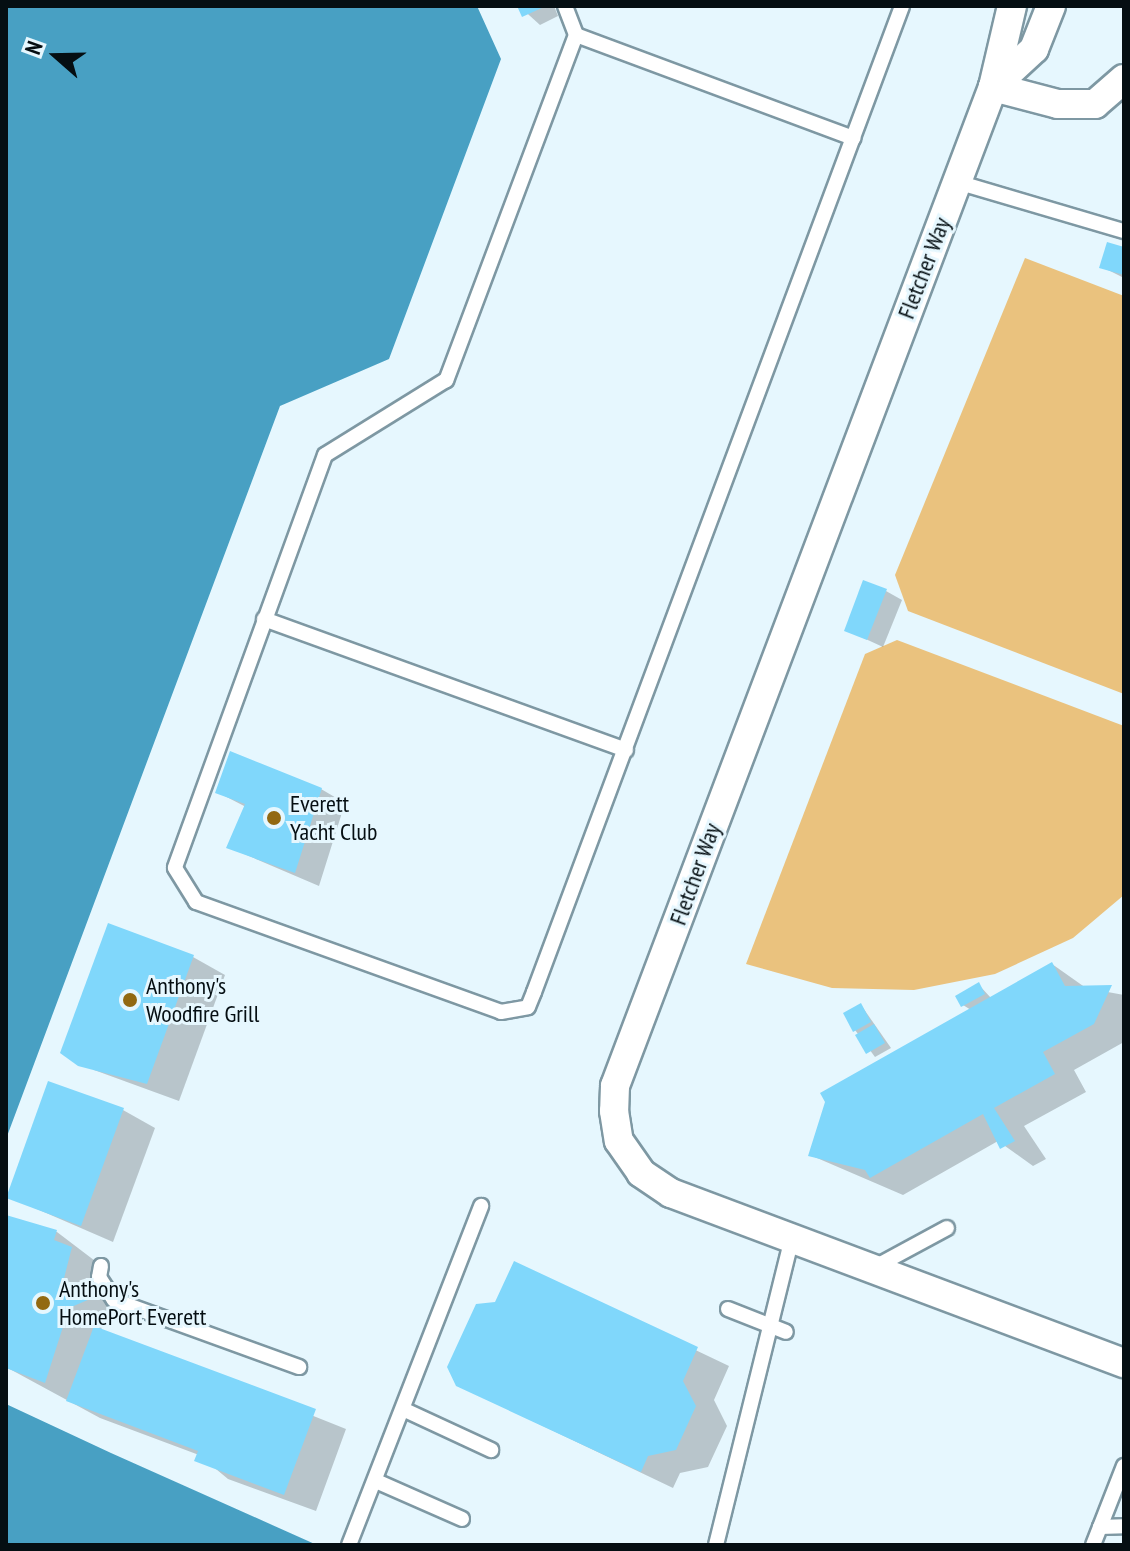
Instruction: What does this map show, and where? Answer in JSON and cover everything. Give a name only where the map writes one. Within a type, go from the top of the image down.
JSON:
[{"type":"street","name":"Fletcher Way","points":[[1012,6],[993,87],[615,1086],[619,1141],[641,1173],[671,1193],[791,1241],[1124,1363]]},
{"type":"street","points":[[993,87],[1034,49],[1051,6]]},
{"type":"street","points":[[993,87],[1058,104],[1095,104],[1124,79]]},
{"type":"lane","points":[[565,6],[576,35],[446,380],[325,455],[175,868],[196,902],[501,1012],[528,1007],[902,6]]},
{"type":"lane","points":[[576,35],[853,138]]},
{"type":"lane","points":[[957,182],[1124,231]]},
{"type":"lane","points":[[264,619],[626,750]]},
{"type":"lane","points":[[349,1545],[407,1411],[481,1206]]},
{"type":"lane","points":[[869,1270],[947,1228]]},
{"type":"lane","points":[[716,1545],[791,1241]]},
{"type":"lane","points":[[101,1266],[99,1277],[114,1300],[299,1367]]},
{"type":"lane","points":[[728,1309],[786,1332]]},
{"type":"lane","points":[[407,1411],[491,1450]]},
{"type":"lane","points":[[1093,1545],[1124,1466]]},
{"type":"lane","points":[[376,1481],[462,1519]]},
{"type":"lane","points":[[1100,1527],[1124,1526]]},
{"type":"shaded area","points":[[1025,258],[1124,296],[1124,694],[908,611],[895,575]]},
{"type":"shaded area","points":[[897,640],[1124,726],[1124,895],[1073,938],[995,974],[914,990],[832,988],[746,964],[865,654]]},
{"type":"water","points":[[6,6],[477,6],[501,59],[389,359],[280,406],[6,1139]]},
{"type":"water","points":[[6,1404],[111,1453],[317,1545],[6,1545]]},
{"type":"building","points":[[517,6],[546,6],[522,17]]},
{"type":"building","points":[[1107,242],[1124,247],[1124,275],[1099,268]]},
{"type":"building","points":[[863,580],[887,589],[867,640],[844,631]]},
{"type":"building","name":"Everett Yacht Club","points":[[230,751],[322,788],[295,873],[226,848],[245,804],[215,793]]},
{"type":"building","points":[[108,923],[194,955],[147,1084],[78,1066],[60,1053]]},
{"type":"building","points":[[1052,962],[1065,986],[1112,985],[1094,1024],[1043,1052],[1055,1074],[994,1108],[1015,1141],[1000,1149],[983,1114],[870,1178],[865,1170],[808,1156],[825,1102],[820,1093]]},
{"type":"building","points":[[979,982],[985,994],[961,1007],[955,996]]},
{"type":"building","points":[[861,1003],[871,1022],[853,1032],[843,1013]]},
{"type":"building","points":[[874,1024],[885,1043],[866,1054],[855,1035]]},
{"type":"building","points":[[48,1081],[124,1108],[81,1226],[6,1198]]},
{"type":"building","name":"Anthony's HomePort Everett","points":[[6,1215],[57,1230],[54,1240],[72,1247],[61,1290],[82,1281],[90,1299],[69,1308],[45,1383],[6,1368]]},
{"type":"building","points":[[514,1261],[698,1347],[683,1381],[696,1406],[676,1450],[648,1456],[641,1472],[456,1386],[447,1367],[476,1304],[495,1302]]},
{"type":"building","points":[[94,1326],[316,1409],[284,1495],[194,1461],[198,1451],[66,1401]]},
{"type":"place","name":"Everett Yacht Club","points":[[274,818]]},
{"type":"place","name":"Anthony's Woodfire Grill","points":[[130,1000]]},
{"type":"place","name":"Anthony's HomePort Everett","points":[[43,1303]]}]
